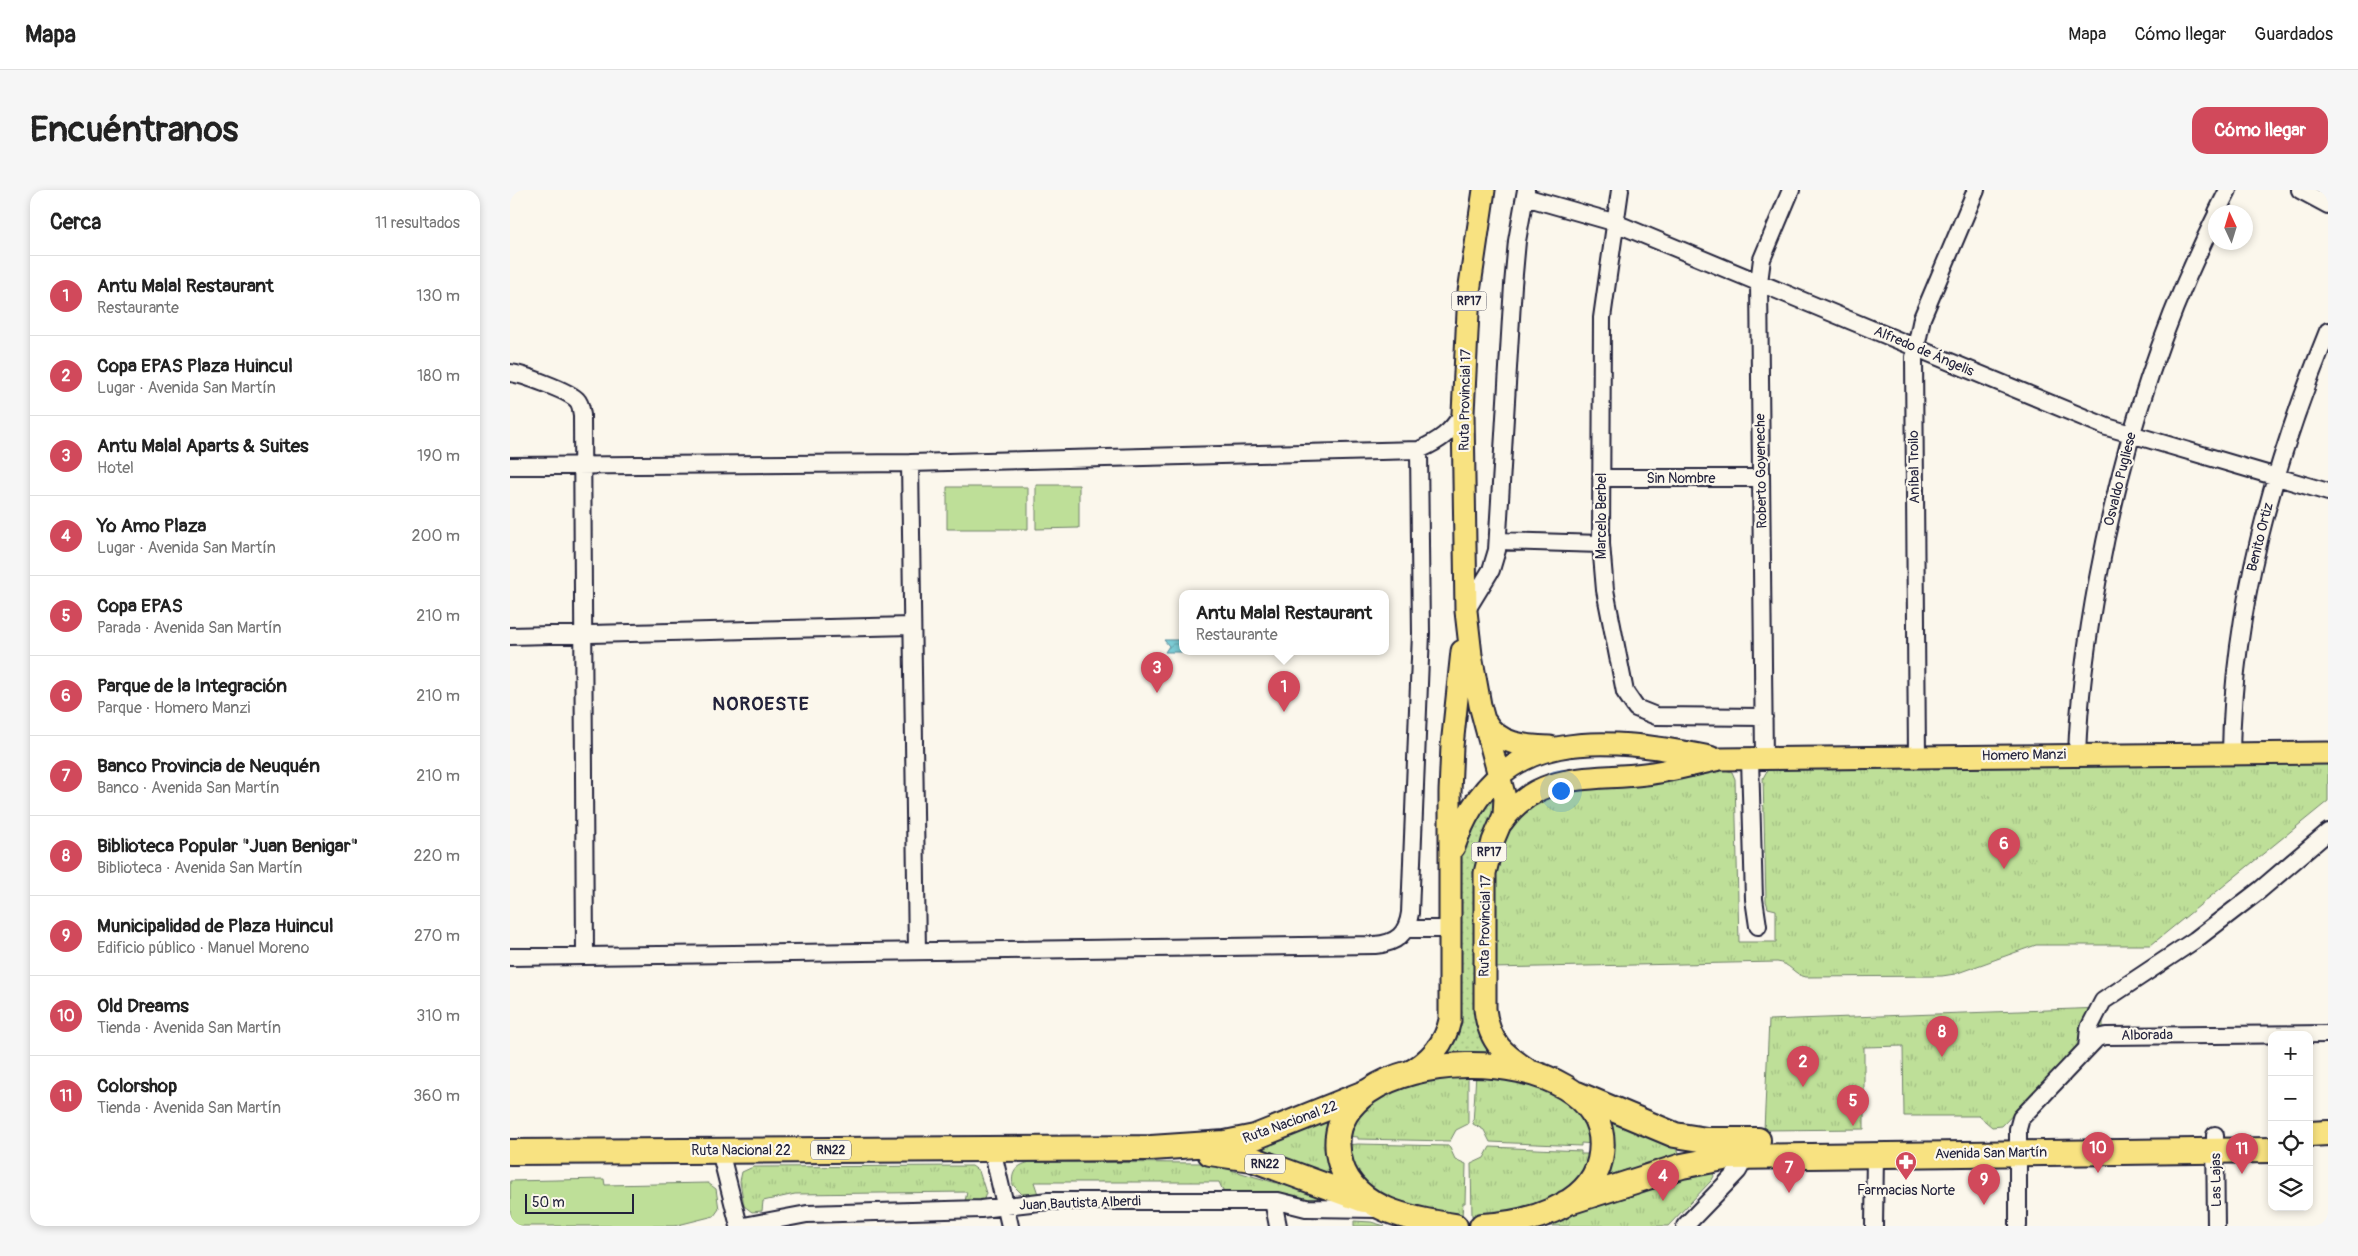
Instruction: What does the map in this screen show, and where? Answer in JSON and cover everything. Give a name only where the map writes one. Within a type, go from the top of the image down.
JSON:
[{"type":"highway","name":"RN22","points":[[1455,1226],[1394,1213],[1352,1187],[1346,1178],[1337,1148],[1337,1138],[1343,1120],[1353,1105],[1367,1092],[1404,1075],[1439,1066],[1474,1064],[1505,1068],[1537,1076],[1577,1094],[1589,1105],[1598,1120],[1602,1142],[1599,1166],[1587,1185],[1560,1206],[1523,1220],[1482,1226]]},
{"type":"highway","name":"Ruta Nacional 22","points":[[510,1152],[1151,1148],[1225,1143],[1254,1137],[1367,1092]]},
{"type":"highway","name":"Avenida San Martín","points":[[1577,1094],[1675,1135],[1744,1148],[1875,1155],[2018,1145]]},
{"type":"highway","points":[[2313,1134],[2328,1134]]},
{"type":"highway","name":"Avenida San Martín","points":[[2216,1143],[2268,1135]]},
{"type":"highway","name":"Avenida San Martín","points":[[1560,1206],[1744,1148],[2216,1143],[2268,1150]]},
{"type":"highway","name":"Ruta Nacional 22","points":[[1151,1148],[1224,1154],[1252,1159],[1394,1213]]},
{"type":"highway","points":[[2313,1150],[2328,1150]]},
{"type":"main road","name":"Ruta Provincial 17","points":[[1484,190],[1469,292],[1464,413],[1466,611],[1473,672],[1483,719],[1505,798],[1501,823],[1491,846],[1485,873],[1486,1020],[1491,1035],[1499,1048],[1510,1058],[1537,1076]]},
{"type":"main road","name":"Ruta Provincial 17","points":[[1404,1075],[1429,1058],[1441,1044],[1448,1028],[1451,1004],[1451,762],[1466,611]]},
{"type":"main road","points":[[1483,719],[1491,731],[1509,742],[1524,745],[1560,747]]},
{"type":"main road","name":"Homero Manzi","points":[[1450,868],[1454,846],[1466,818],[1483,793],[1500,776],[1531,756],[1560,747],[1592,743],[1630,744],[1720,759],[2328,753]]},
{"type":"main road","name":"Homero Manzi","points":[[1501,823],[1524,799],[1556,783],[1578,778],[1645,774],[1720,759]]},
{"type":"main road","points":[[1526,1226],[1560,1206]]},
{"type":"street","name":"Marcelo Berbel","points":[[1620,190],[1602,310],[1601,544],[1602,574],[1625,692],[1631,704],[1648,715],[1664,717],[1764,717]]},
{"type":"street","name":"Roberto Goyeneche","points":[[1758,926],[1754,900],[1757,759],[1764,717],[1759,282],[1762,259],[1791,190]]},
{"type":"street","name":"Aníbal Troilo","points":[[1916,757],[1913,366],[1915,347],[1922,318],[1976,190]]},
{"type":"street","name":"Osvaldo Pugliese","points":[[2220,205],[2228,190]]},
{"type":"street","points":[[2300,190],[2328,205]]},
{"type":"street","points":[[1466,611],[1491,570],[1498,541],[1509,330],[1518,241],[1526,194]]},
{"type":"street","name":"Alfredo de Ángelis","points":[[1526,194],[1614,222],[2131,435],[2328,492]]},
{"type":"street","name":"Osvaldo Pugliese","points":[[2077,755],[2080,706],[2094,603],[2113,505],[2131,435],[2168,325],[2208,232]]},
{"type":"street","name":"Benito Ortiz","points":[[2231,753],[2234,687],[2243,615],[2257,543],[2276,476],[2301,400],[2328,331]]},
{"type":"street","points":[[510,373],[524,375],[577,399],[582,415],[585,956]]},
{"type":"street","points":[[510,466],[910,463],[1419,450],[1438,441],[1453,429],[1464,413]]},
{"type":"street","points":[[510,957],[1376,945],[1394,941],[1406,929],[1410,913],[1421,633],[1419,450]]},
{"type":"street","points":[[910,463],[917,951]]},
{"type":"street","name":"Sin Nombre","points":[[1601,478],[1761,478]]},
{"type":"street","points":[[1498,541],[1601,544]]},
{"type":"street","points":[[510,636],[911,626]]},
{"type":"street","points":[[2087,1048],[2089,1028],[2103,1002],[2209,929],[2260,890],[2328,832]]},
{"type":"street","points":[[1406,929],[1450,929]]},
{"type":"street","name":"Alborada","points":[[2018,1226],[2018,1125],[2025,1111],[2097,1038],[2106,1036],[2328,1034]]},
{"type":"street","name":"Las Lajas","points":[[2216,1143],[2216,1226]]},
{"type":"street","points":[[1685,1226],[1738,1171],[1744,1148]]},
{"type":"street","points":[[992,1149],[1010,1226]]},
{"type":"street","points":[[720,1151],[739,1226]]},
{"type":"street","points":[[1874,1226],[1875,1155]]},
{"type":"street","name":"Juan Bautista Alberdi","points":[[744,1226],[807,1214],[970,1210],[1048,1201],[1272,1201],[1313,1209],[1394,1213]]},
{"type":"street","points":[[1272,1201],[1278,1226]]},
{"type":"green space","points":[[1036,485],[1079,485],[1079,528],[1036,529]]},
{"type":"green space","points":[[947,487],[1028,487],[1028,529],[947,529]]},
{"type":"green space","points":[[2328,761],[2328,801],[2151,945],[2036,945],[1955,974],[1942,976],[1806,977],[1798,974],[1785,964],[1777,962],[1491,968],[1491,874],[1511,822],[1541,796],[1691,771],[1725,770],[1732,772],[1735,779],[1739,942],[1776,942],[1776,910],[1768,908],[1766,901],[1763,778],[1768,769]]},
{"type":"green space","points":[[1496,788],[1489,1049],[1484,1055],[1448,1056],[1445,1055],[1461,858],[1468,833]]},
{"type":"green space","points":[[2103,1008],[2103,1028],[2092,1032],[2002,1126],[1992,1127],[1979,1116],[1904,1116],[1903,1046],[1864,1047],[1864,1129],[1764,1130],[1769,1020]]},
{"type":"green space","points":[[1468,1073],[1468,1124],[1456,1130],[1450,1141],[1358,1139],[1358,1137],[1344,1136],[1360,1108],[1395,1087]]},
{"type":"green space","points":[[1476,1073],[1546,1088],[1581,1110],[1594,1144],[1581,1143],[1581,1146],[1490,1142],[1484,1130],[1473,1124]]},
{"type":"green space","points":[[1602,1111],[1678,1150],[1680,1155],[1605,1181],[1609,1146]]},
{"type":"green space","points":[[1331,1113],[1342,1182],[1259,1147]]},
{"type":"green space","points":[[1343,1145],[1449,1146],[1455,1159],[1466,1164],[1465,1203],[1463,1203],[1462,1216],[1427,1213],[1367,1190]]},
{"type":"green space","points":[[1490,1147],[1581,1151],[1581,1154],[1593,1154],[1575,1187],[1538,1206],[1472,1216],[1471,1164],[1484,1158]]},
{"type":"green space","points":[[1031,1162],[1206,1163],[1315,1194],[1318,1198],[1314,1202],[1274,1193],[1224,1193],[1219,1182],[1034,1182],[1038,1194],[1022,1194],[1013,1185],[1014,1172],[1019,1166]]},
{"type":"green space","points":[[972,1166],[979,1171],[986,1193],[984,1199],[980,1201],[965,1201],[967,1192],[795,1194],[763,1201],[762,1211],[752,1212],[744,1206],[740,1181],[742,1172],[753,1167]]},
{"type":"green space","points":[[1712,1170],[1714,1176],[1712,1180],[1668,1226],[1539,1226],[1581,1207]]},
{"type":"green space","points":[[604,1179],[605,1185],[708,1183],[716,1189],[719,1209],[714,1216],[674,1226],[510,1226],[510,1181]]},
{"type":"green space","points":[[1354,1221],[1371,1222],[1385,1226],[1354,1226]]},
{"type":"water","points":[[1164,640],[1179,640],[1179,652],[1165,652],[1169,646]]},
{"type":"place","name":"Antu Malal Aparts & Suites","points":[[1157,693]]},
{"type":"place","name":"Antu Malal Restaurant","points":[[1284,712]]},
{"type":"place","name":"Parque de la Integración","points":[[2004,869]]},
{"type":"place","name":"Biblioteca Popular \"Juan Benigar\"","points":[[1942,1057]]},
{"type":"place","name":"Copa EPAS Plaza Huincul","points":[[1803,1087]]},
{"type":"place","name":"Copa EPAS","points":[[1853,1126]]},
{"type":"place","name":"Old Dreams","points":[[2098,1173]]},
{"type":"place","name":"Colorshop","points":[[2242,1174]]},
{"type":"place","name":"Farmacias Norte","points":[[1906,1181]]},
{"type":"place","name":"Banco Provincia de Neuquén","points":[[1789,1193]]},
{"type":"place","name":"Yo Amo Plaza","points":[[1663,1201]]},
{"type":"place","name":"Municipalidad de Plaza Huincul","points":[[1984,1205]]},
{"type":"district","name":"NOROESTE","points":[[761,704]]}]
